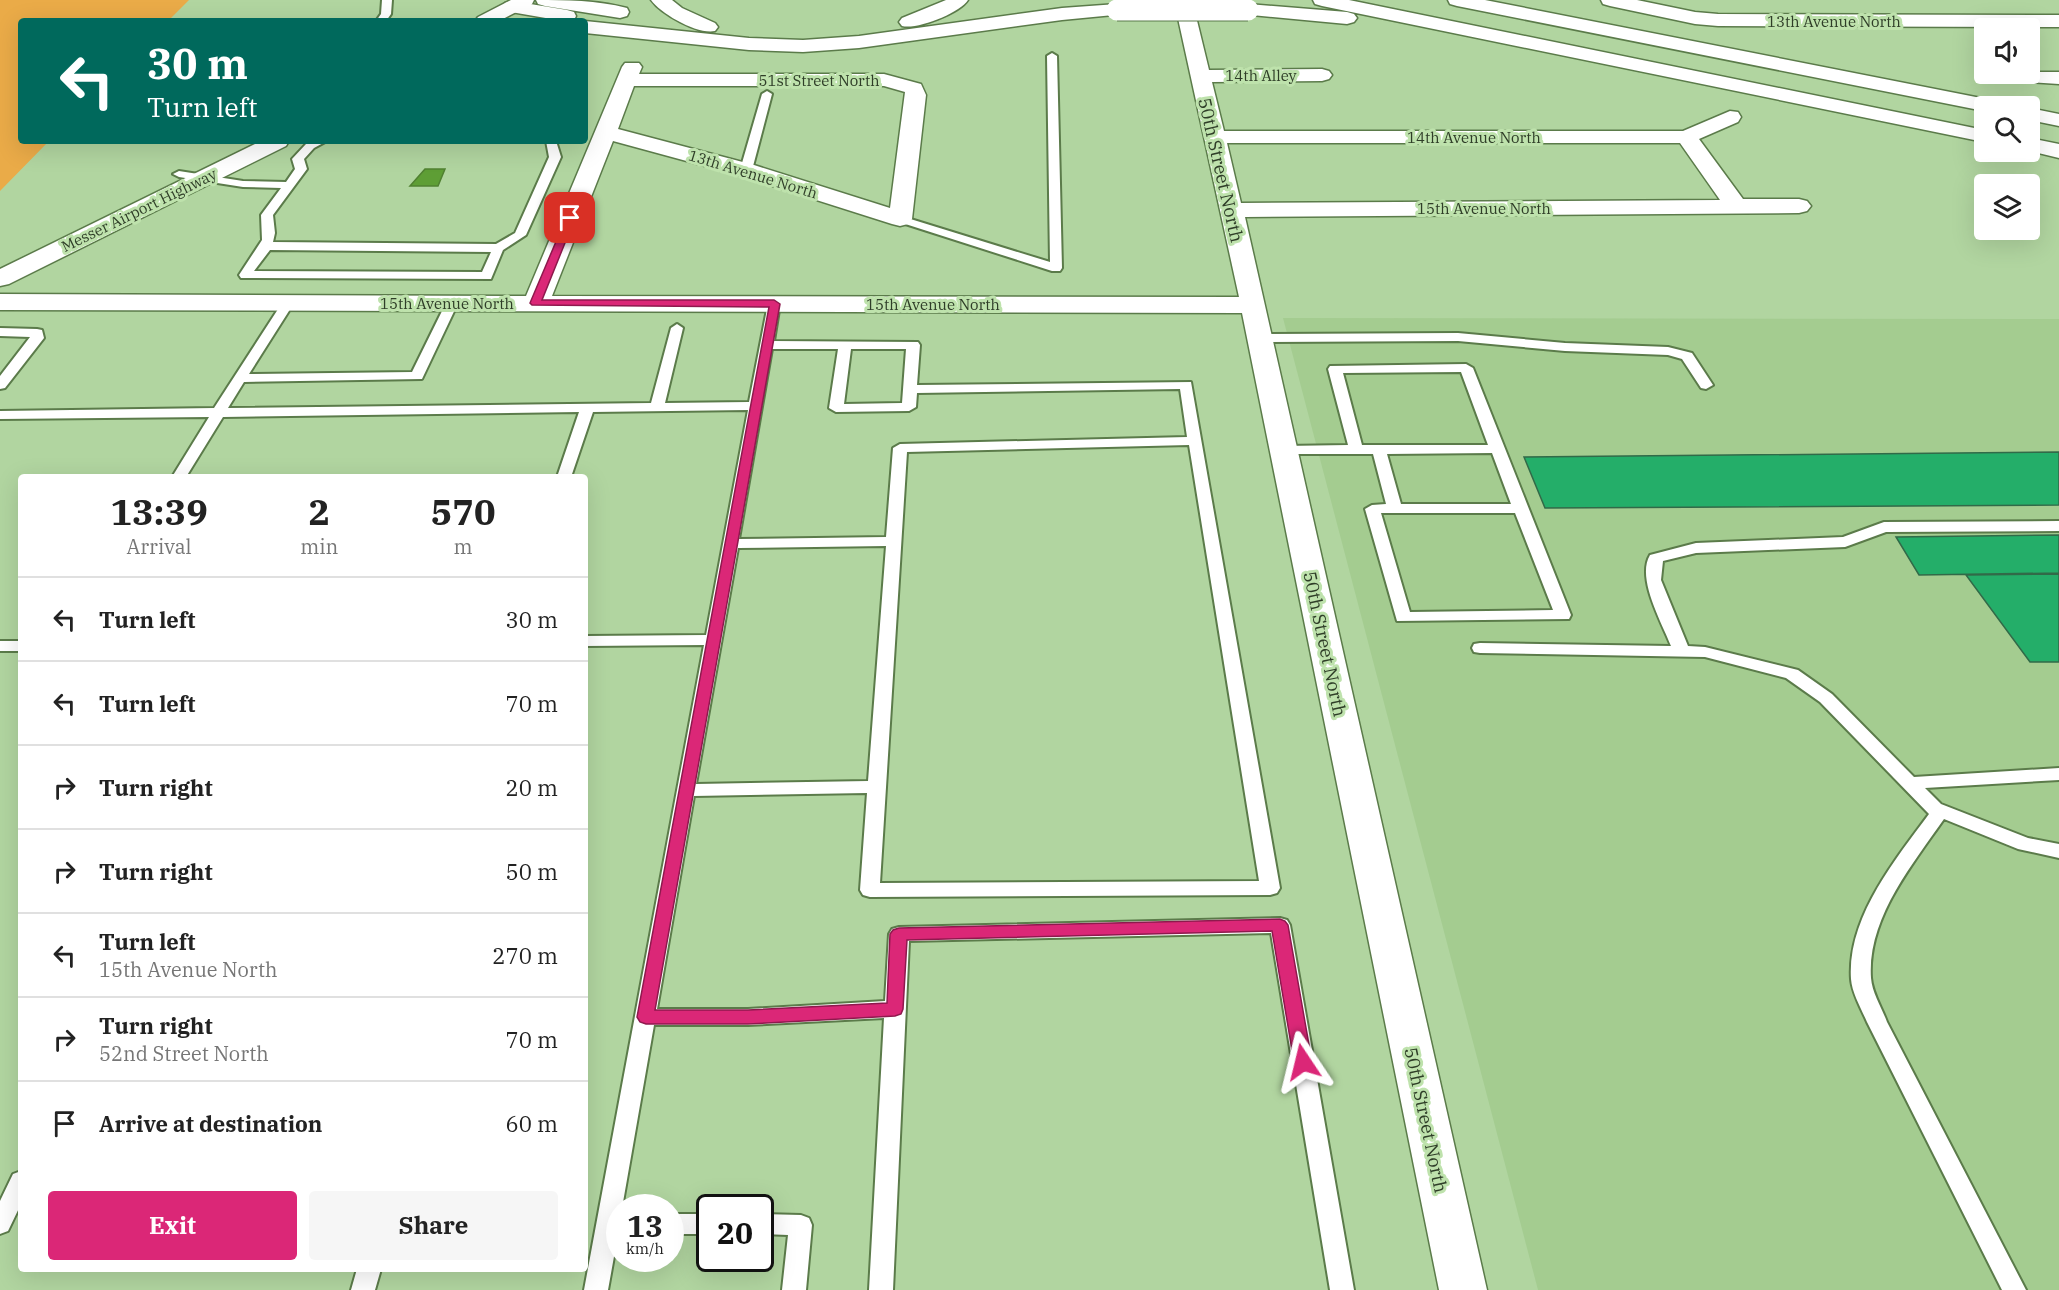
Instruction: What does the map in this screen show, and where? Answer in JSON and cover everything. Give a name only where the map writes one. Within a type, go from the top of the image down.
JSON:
[{"type":"main road","points":[[660,0],[675,12],[708,27]]},
{"type":"main road","points":[[494,18],[532,6],[783,35],[858,33],[894,27],[921,19],[959,0]]},
{"type":"main road","name":"50th Street North","points":[[1183,0],[1257,321],[1463,1290]]},
{"type":"main road","points":[[1322,0],[1974,134]]},
{"type":"main road","points":[[1457,0],[1974,103]]},
{"type":"main road","points":[[1476,0],[1568,22]]},
{"type":"main road","name":"13th Avenue North","points":[[1610,0],[1695,18],[1718,20],[2059,21]]},
{"type":"main road","points":[[532,6],[749,44]]},
{"type":"main road","points":[[588,27],[749,44],[803,46],[859,42],[1062,14],[1117,10],[1248,10],[1392,22],[1502,38]]},
{"type":"main road","name":"51st Street North","points":[[605,132],[630,73],[884,80],[902,83],[914,88],[916,95],[900,219]]},
{"type":"main road","name":"14th Alley","points":[[1199,76],[1322,75]]},
{"type":"main road","points":[[2040,78],[2059,78]]},
{"type":"main road","points":[[2040,116],[2059,120]]},
{"type":"main road","name":"14th Avenue North","points":[[1213,137],[1686,137],[1730,117]]},
{"type":"main road","points":[[536,303],[605,132]]},
{"type":"main road","name":"13th Avenue North","points":[[605,132],[746,170],[900,219]]},
{"type":"main road","points":[[1686,137],[1736,206]]},
{"type":"main road","name":"Messer Airport Highway","points":[[0,264],[239,144]]},
{"type":"main road","name":"Messer Airport Highway","points":[[0,279],[272,144]]},
{"type":"main road","points":[[2040,147],[2059,151]]},
{"type":"main road","name":"15th Avenue North","points":[[1231,210],[1799,206]]},
{"type":"main road","name":"15th Avenue North","points":[[0,302],[774,304],[1257,321]]},
{"type":"lane","points":[[384,18],[387,14],[387,0]]},
{"type":"lane","points":[[900,219],[1056,268],[1052,56]]},
{"type":"lane","points":[[746,170],[767,94]]},
{"type":"lane","points":[[315,144],[298,159],[302,169],[267,214],[271,229],[266,246],[245,275],[487,276],[498,248]]},
{"type":"lane","points":[[266,246],[498,248],[520,235],[555,157],[552,144]]},
{"type":"lane","points":[[179,174],[243,184],[289,185]]},
{"type":"lane","points":[[181,474],[288,303]]},
{"type":"lane","points":[[240,378],[417,376],[452,303]]},
{"type":"lane","points":[[619,1194],[646,1017],[774,304]]},
{"type":"lane","points":[[1257,321],[1565,347],[1668,351],[1687,356],[1707,385]]},
{"type":"lane","points":[[657,407],[676,328]]},
{"type":"lane","points":[[0,332],[37,333],[37,338],[0,385]]},
{"type":"lane","points":[[767,345],[845,345],[914,345],[909,407],[836,408],[845,345]]},
{"type":"lane","points":[[1356,449],[1335,369],[1466,369],[1563,615],[1403,617],[1372,509],[1520,508]]},
{"type":"lane","points":[[911,389],[1186,385],[1270,888],[870,890],[900,447],[1195,441]]},
{"type":"lane","points":[[0,416],[756,406]]},
{"type":"lane","points":[[565,474],[587,408]]},
{"type":"lane","points":[[1378,449],[1395,509]]},
{"type":"lane","points":[[1284,450],[1497,449]]},
{"type":"lane","points":[[1682,652],[1653,580],[1655,558],[1696,548],[1845,542],[1884,527],[2059,526]]},
{"type":"lane","points":[[731,544],[894,541]]},
{"type":"lane","points":[[588,641],[714,640]]},
{"type":"lane","points":[[0,646],[18,646]]},
{"type":"lane","points":[[1480,648],[1705,652],[1792,674],[1826,698],[1935,809],[2025,844],[2059,851]]},
{"type":"lane","points":[[1910,783],[2059,774]]},
{"type":"lane","points":[[686,790],[877,787]]},
{"type":"lane","points":[[1940,811],[1888,887],[1863,945],[1861,980],[1877,1022],[2014,1290]]},
{"type":"lane","points":[[881,1290],[899,934],[1280,925],[1342,1290]]},
{"type":"lane","points":[[646,1017],[748,1017],[895,1009]]},
{"type":"lane","points":[[0,1224],[18,1187]]},
{"type":"lane","points":[[774,1224],[801,1225],[794,1290]]},
{"type":"lane","points":[[596,1290],[606,1253]]},
{"type":"lane","points":[[363,1290],[368,1272]]},
{"type":"shaded area","points":[[0,0],[189,0],[171,18],[18,18],[18,144],[46,144],[0,191]]},
{"type":"shaded area","points":[[425,169],[445,169],[438,186],[410,186]]},
{"type":"shaded area","points":[[1283,318],[2059,319],[2059,1290],[1538,1290]]},
{"type":"building","points":[[2059,452],[2059,505],[1545,508],[1524,457]]},
{"type":"building","points":[[2059,535],[2059,573],[1919,575],[1896,537]]},
{"type":"building","points":[[2059,574],[2059,662],[2030,662],[1966,575]]},
{"type":"route","points":[[570,218],[536,303],[774,304],[646,1017],[748,1017],[895,1009],[899,934],[1280,925],[1303,1062]]}]
